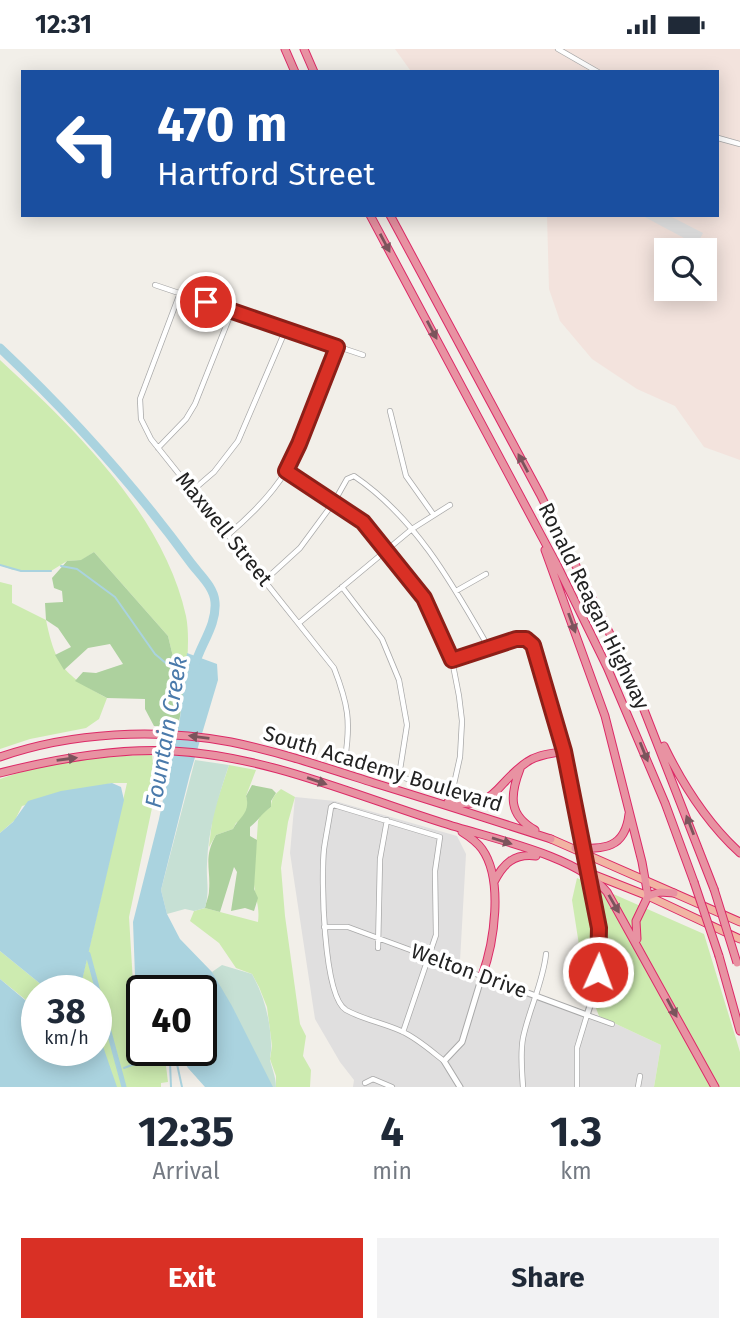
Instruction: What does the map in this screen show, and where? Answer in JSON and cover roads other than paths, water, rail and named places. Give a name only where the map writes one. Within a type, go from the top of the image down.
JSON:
[{"type":"highway","points":[[285,49],[294,70]]},
{"type":"highway","points":[[304,49],[313,70]]},
{"type":"highway","name":"Ronald Reagan Highway","points":[[371,217],[541,536],[616,685],[665,803],[694,882],[740,1031]]},
{"type":"highway","name":"Ronald Reagan Highway","points":[[391,217],[563,538],[624,663],[714,889],[740,973]]},
{"type":"highway","points":[[541,536],[605,716],[646,879],[648,896],[636,921],[635,933],[639,948]]},
{"type":"highway","points":[[643,706],[687,788],[714,826],[740,853]]},
{"type":"highway","name":"South Academy Boulevard","points":[[0,757],[16,751],[76,739],[150,735],[199,737],[249,746],[299,759],[551,839],[740,922]]},
{"type":"highway","name":"South Academy Boulevard","points":[[0,773],[65,759],[153,751],[191,753],[251,762],[294,773],[561,862],[648,896],[740,939]]},
{"type":"highway","points":[[424,798],[466,805],[476,804],[493,794],[521,767],[540,756],[564,751]]},
{"type":"highway","points":[[521,767],[512,793],[515,809],[522,822],[551,839]]},
{"type":"highway","points":[[575,848],[597,849],[616,842],[627,825],[629,810]]},
{"type":"highway","points":[[442,823],[474,840],[484,851],[494,883],[493,938],[482,976]]},
{"type":"highway","points":[[494,883],[501,868],[517,856],[530,855],[561,862]]},
{"type":"highway","points":[[578,869],[607,892],[715,1087]]},
{"type":"highway","points":[[648,896],[660,892],[674,893]]},
{"type":"street","points":[[558,49],[595,70]]},
{"type":"street","points":[[719,138],[740,144]]},
{"type":"street","points":[[155,285],[363,355]]},
{"type":"street","name":"Maxwell Street","points":[[180,293],[140,399],[141,419],[146,432],[158,448],[334,668],[345,695],[350,727],[345,759]]},
{"type":"street","points":[[158,448],[186,419],[195,404],[232,311]]},
{"type":"street","points":[[192,491],[214,473],[238,441],[286,329]]},
{"type":"street","points":[[229,534],[270,494],[286,471],[337,347]]},
{"type":"street","points":[[390,411],[406,476],[433,514]]},
{"type":"street","points":[[286,471],[363,522],[424,598],[452,660],[459,695],[462,721],[460,757],[452,793],[338,757]]},
{"type":"street","points":[[265,580],[300,548],[334,502],[347,479],[354,476],[376,491],[412,529],[456,591],[489,648]]},
{"type":"street","points":[[299,623],[412,529],[450,505]]},
{"type":"street","points":[[456,591],[486,574]]},
{"type":"street","points":[[342,587],[382,639],[399,680],[407,725],[399,776]]},
{"type":"street","points":[[452,660],[516,639],[526,639],[533,645],[564,751],[599,928],[597,988],[577,1048],[578,1087]]},
{"type":"street","points":[[403,1032],[436,935],[435,871],[440,837],[334,805],[331,807],[323,862],[324,927],[335,995],[345,1009],[420,1041],[444,1061],[460,1087]]},
{"type":"street","points":[[378,948],[380,859],[387,820]]},
{"type":"street","name":"Welton Drive","points":[[324,927],[348,927],[612,1024]]},
{"type":"street","points":[[523,1087],[523,1038],[543,977],[546,954]]},
{"type":"street","points":[[444,1061],[460,1046],[467,1031],[482,976]]},
{"type":"street","points":[[639,1087],[640,1076]]},
{"type":"street","points":[[365,1083],[373,1079],[392,1087]]},
{"type":"water","points":[[187,653],[217,664],[218,680],[190,774],[161,890],[167,914],[180,939],[214,975],[135,975],[133,922],[159,819],[180,718]]},
{"type":"water","points":[[112,783],[121,787],[124,800],[83,975],[30,975],[0,951],[0,833],[13,822],[28,801],[61,791]]},
{"type":"water","points":[[0,979],[21,997],[21,1066],[110,1066],[117,1087],[0,1087]]},
{"type":"water","points":[[217,980],[273,1087],[205,1087],[187,1066],[217,1066]]},
{"type":"waterway","name":"Fountain Creek","points":[[0,348],[100,451],[209,586],[214,597],[215,611],[211,628],[194,668]]},
{"type":"waterway","points":[[0,565],[21,571],[51,571]]},
{"type":"waterway","points":[[61,566],[77,569],[115,597],[155,654],[186,680]]},
{"type":"waterway","points":[[88,954],[124,1087]]},
{"type":"waterway","points":[[124,1068],[129,1066]]},
{"type":"waterway","points":[[170,1066],[171,1087]]},
{"type":"waterway","points":[[177,1066],[182,1087]]}]
